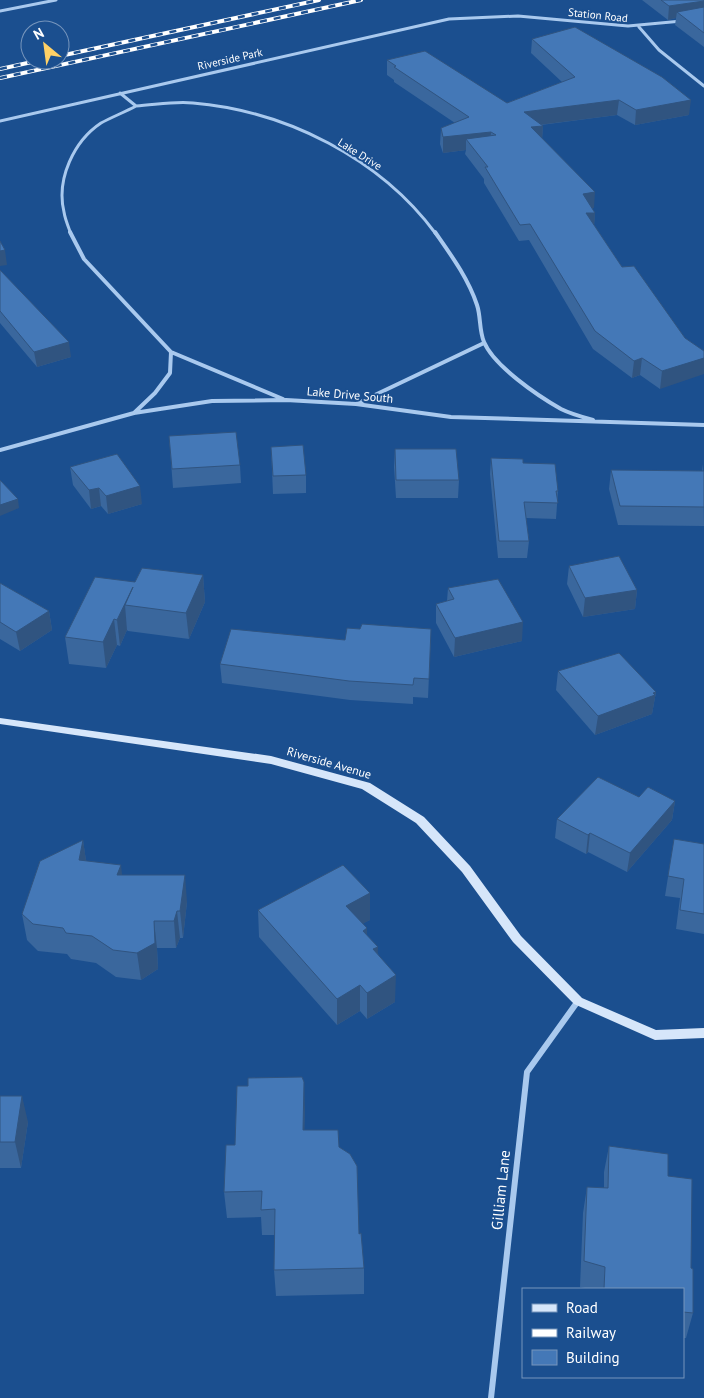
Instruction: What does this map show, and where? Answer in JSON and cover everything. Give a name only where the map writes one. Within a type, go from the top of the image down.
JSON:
[{"type":"street","points":[[0,11],[56,0]]},
{"type":"street","name":"Station Road","points":[[465,18],[529,17],[604,26],[639,27],[684,21]]},
{"type":"street","name":"Riverside Park","points":[[0,121],[425,24],[465,18]]},
{"type":"street","points":[[639,27],[659,50],[704,86]]},
{"type":"street","points":[[120,93],[136,106]]},
{"type":"street","name":"Lake Drive","points":[[286,400],[171,352],[84,259],[72,237],[62,210],[64,187],[69,159],[84,139],[100,124],[136,106],[191,103],[232,109],[277,120],[307,133],[357,160],[394,188],[415,208],[463,275],[478,308],[484,343]]},
{"type":"street","points":[[356,404],[484,343],[505,367],[530,388],[562,410],[598,422]]},
{"type":"street","points":[[134,413],[155,393],[170,373],[171,352]]},
{"type":"street","name":"Lake Drive South","points":[[0,450],[134,413],[212,401],[286,400],[356,404],[451,417],[704,425]]},
{"type":"street","name":"Riverside Avenue","points":[[0,721],[271,760],[366,786],[420,820],[466,869],[517,939],[578,1002],[655,1035],[704,1033]]},
{"type":"street","name":"Gilliam Lane","points":[[491,1398],[527,1072],[578,1002]]},
{"type":"building","points":[[661,0],[704,0],[704,1],[669,6]]},
{"type":"building","points":[[704,7],[704,33],[677,12]]},
{"type":"building","points":[[575,27],[662,77],[691,100],[636,110],[619,100],[524,112],[543,126],[531,127],[595,192],[583,194],[595,213],[586,213],[622,267],[634,266],[685,338],[704,351],[704,358],[662,371],[642,358],[634,361],[595,331],[530,224],[520,225],[485,167],[488,167],[466,139],[496,135],[491,132],[443,137],[441,128],[469,117],[394,67],[396,66],[387,60],[425,51],[507,103],[575,77],[532,39]]},
{"type":"building","points":[[0,241],[5,250],[0,251]]},
{"type":"building","points":[[0,270],[69,342],[34,352],[0,311]]},
{"type":"building","points":[[236,432],[240,465],[172,469],[169,436]]},
{"type":"building","points":[[303,445],[306,475],[273,476],[271,447]]},
{"type":"building","points":[[395,449],[456,449],[459,480],[396,480]]},
{"type":"building","points":[[117,454],[140,486],[106,496],[99,488],[89,490],[70,467]]},
{"type":"building","points":[[491,458],[523,459],[523,463],[555,464],[558,503],[524,502],[529,541],[499,541]]},
{"type":"building","points":[[611,470],[704,471],[704,507],[620,506]]},
{"type":"building","points":[[0,480],[18,499],[0,505]]},
{"type":"building","points":[[619,556],[637,590],[585,598],[569,566]]},
{"type":"building","points":[[142,568],[203,575],[186,613],[125,605],[133,587],[117,620],[114,619],[103,642],[65,637],[95,577],[135,582]]},
{"type":"building","points":[[498,579],[523,622],[455,638],[436,604],[454,599],[448,588]]},
{"type":"building","points":[[0,583],[49,611],[16,632],[0,622]]},
{"type":"building","points":[[362,624],[431,629],[429,679],[414,678],[413,685],[349,681],[220,664],[231,629],[345,640],[347,628],[360,629]]},
{"type":"building","points":[[619,653],[656,692],[653,693],[655,695],[598,716],[558,671]]},
{"type":"building","points":[[598,777],[639,797],[648,787],[675,801],[630,853],[557,819]]},
{"type":"building","points":[[674,839],[704,844],[704,914],[680,910],[684,879],[668,876]]},
{"type":"building","points":[[83,840],[79,860],[121,865],[117,875],[185,875],[180,911],[177,911],[174,921],[154,921],[155,943],[137,953],[113,950],[92,936],[66,933],[63,928],[33,924],[22,914],[40,861]]},
{"type":"building","points":[[343,865],[370,893],[346,906],[367,928],[363,931],[378,947],[373,949],[396,975],[367,993],[360,985],[337,999],[258,910]]},
{"type":"building","points":[[302,1077],[304,1082],[303,1130],[338,1130],[339,1147],[350,1154],[357,1166],[359,1234],[361,1233],[364,1268],[274,1270],[275,1209],[261,1210],[262,1191],[224,1192],[226,1145],[235,1145],[237,1086],[248,1086],[248,1078]]},
{"type":"building","points":[[0,1096],[22,1096],[15,1142],[0,1142]]},
{"type":"building","points":[[609,1146],[668,1154],[668,1176],[692,1179],[691,1268],[693,1269],[693,1313],[684,1312],[684,1288],[604,1288],[605,1267],[584,1261],[587,1187],[608,1188]]},
{"type":"railway","points":[[70,54],[319,0]]},
{"type":"railway","points":[[0,78],[361,0]]},
{"type":"railway","points":[[0,69],[20,65]]}]
